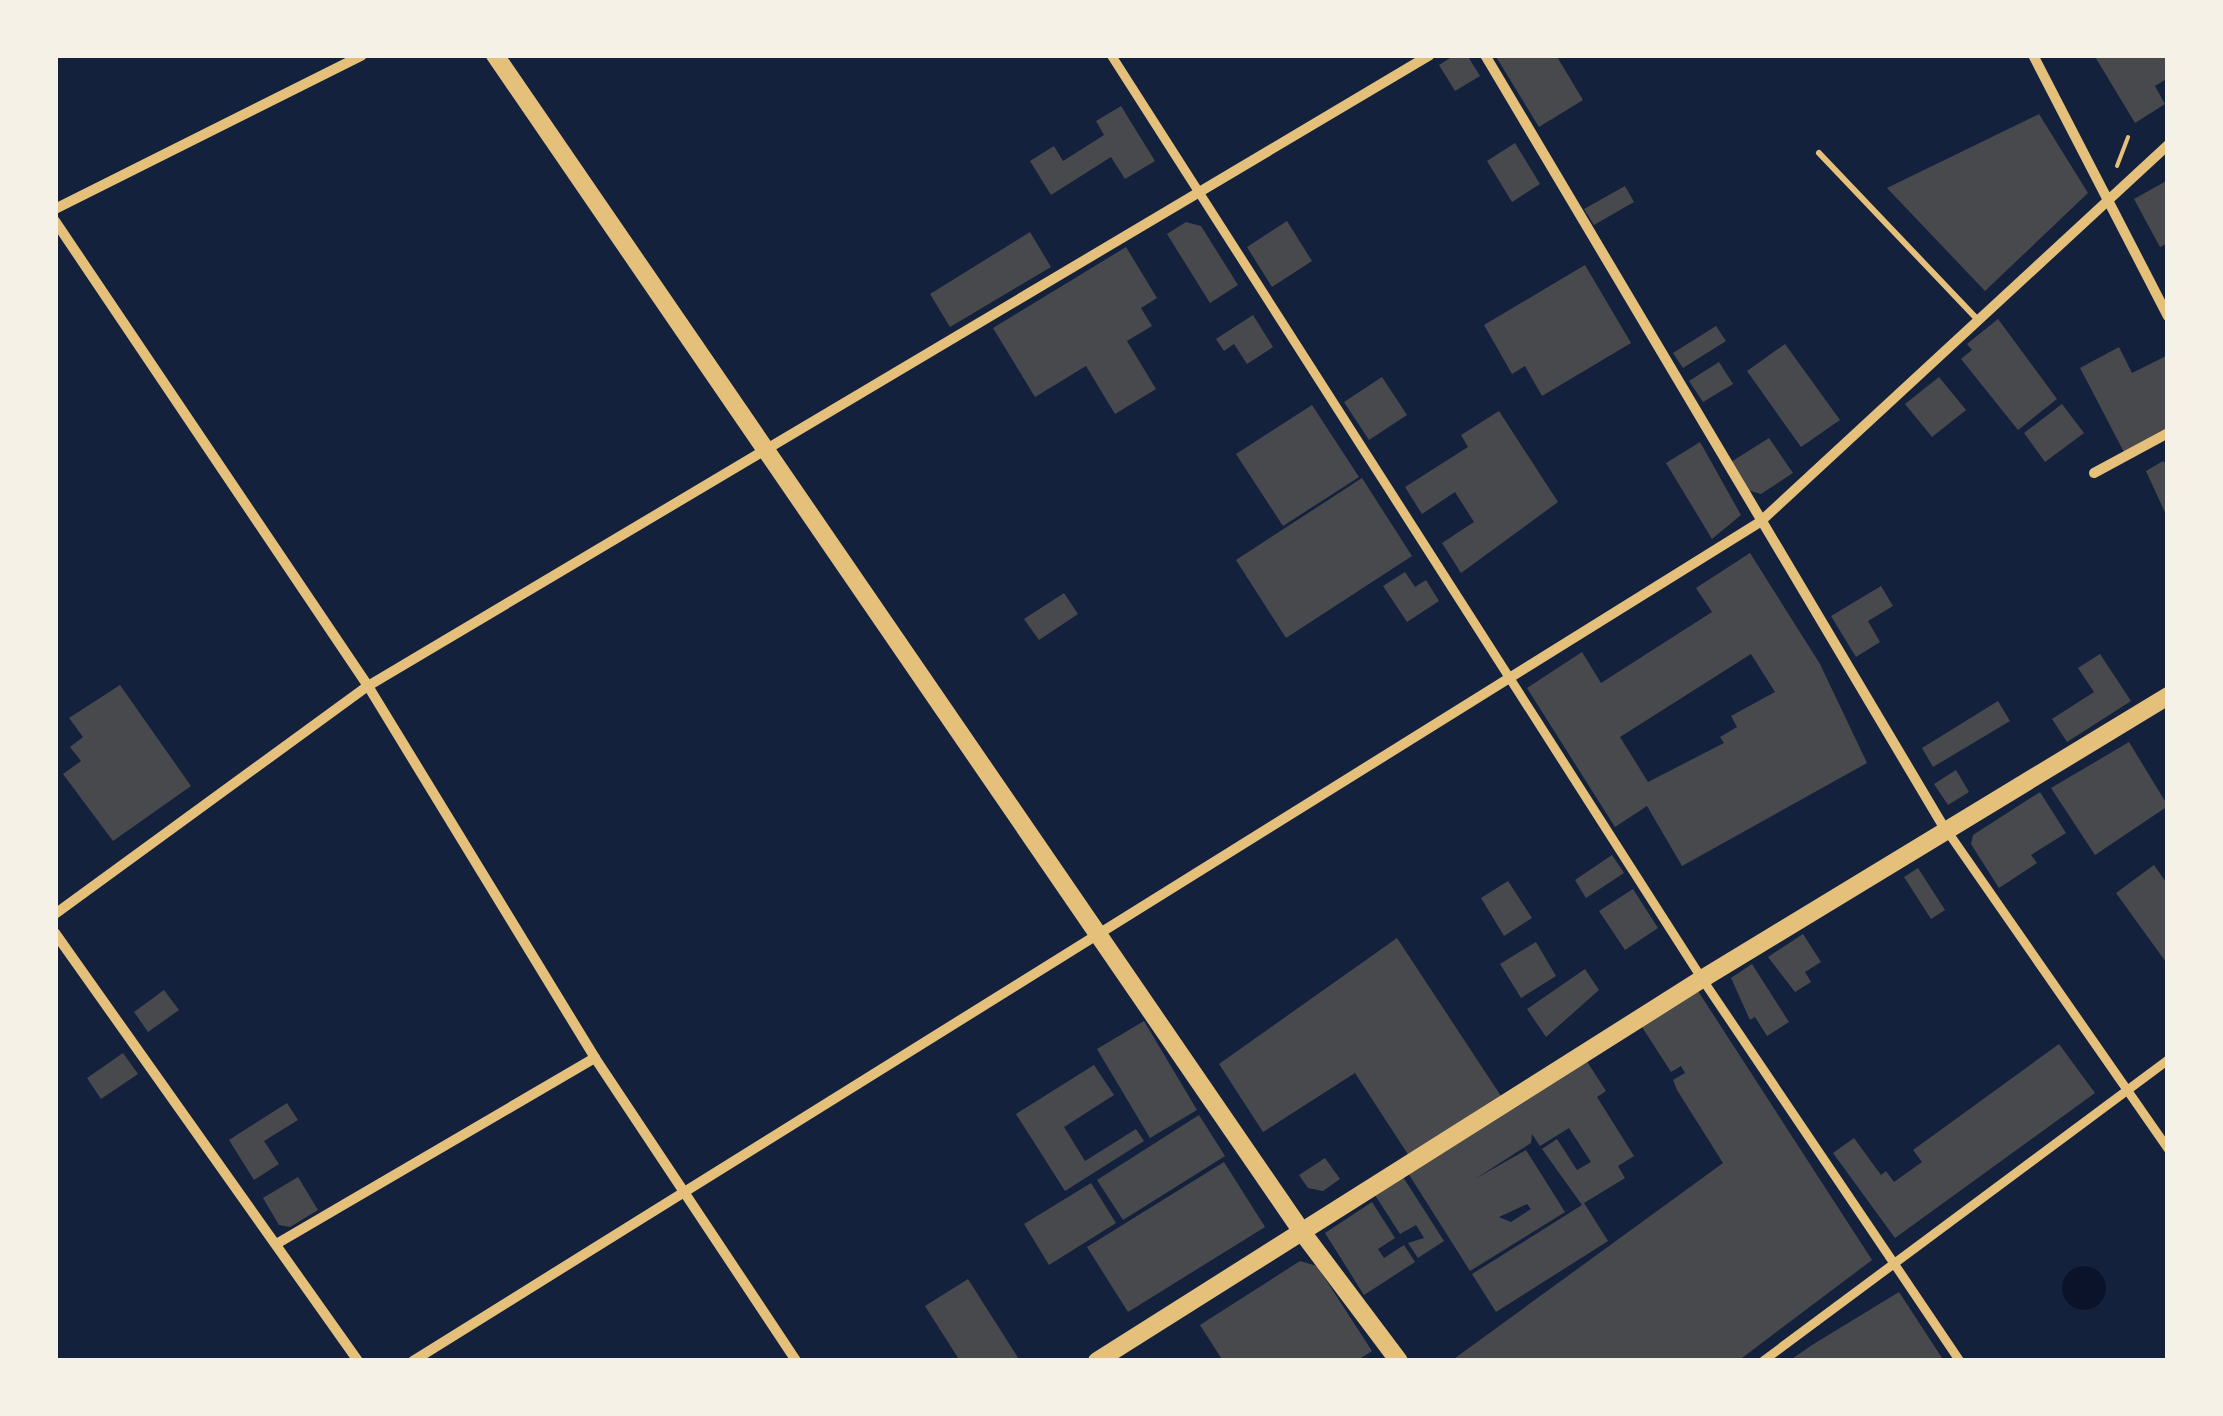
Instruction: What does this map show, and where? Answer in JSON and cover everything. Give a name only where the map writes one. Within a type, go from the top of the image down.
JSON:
[{"type":"street","points":[[55,209],[362,55]]},
{"type":"street","points":[[495,55],[1102,932],[1302,1232],[1399,1361]]},
{"type":"street","points":[[1111,55],[1198,198],[1702,978],[1960,1361]]},
{"type":"street","points":[[55,914],[368,686],[768,446],[1198,198],[1430,55]]},
{"type":"street","points":[[1485,55],[1945,829],[2168,1149]]},
{"type":"street","points":[[2033,55],[2112,197],[2168,316]]},
{"type":"street","points":[[413,1361],[686,1196],[1760,522],[2168,145]]},
{"type":"street","points":[[55,221],[368,686],[595,1058],[796,1361]]},
{"type":"street","points":[[2094,474],[2168,433]]},
{"type":"street","points":[[1097,1361],[1702,978],[2168,696]]},
{"type":"street","points":[[55,933],[358,1361]]},
{"type":"street","points":[[278,1243],[595,1058]]},
{"type":"street","points":[[1762,1361],[2168,1059]]},
{"type":"lane","points":[[1819,153],[1976,319]]},
{"type":"path","points":[[2117,166],[2128,137]]},
{"type":"water","points":[[2084,1266],[2099,1273],[2106,1288],[2099,1303],[2084,1310],[2069,1303],[2062,1288],[2069,1273]]},
{"type":"building","points":[[1455,55],[1467,55],[1480,76],[1455,91],[1439,65]]},
{"type":"building","points":[[1495,55],[1556,55],[1583,100],[1539,127]]},
{"type":"building","points":[[2094,55],[2168,55],[2168,78],[2155,86],[2165,104],[2135,123]]},
{"type":"building","points":[[1121,106],[1155,161],[1125,179],[1111,157],[1051,195],[1030,161],[1054,146],[1063,161],[1104,135],[1096,121]]},
{"type":"building","points":[[2039,114],[2088,193],[1985,291],[1887,188]]},
{"type":"building","points":[[1515,143],[1540,184],[1512,202],[1487,161]]},
{"type":"building","points":[[2168,180],[2168,243],[2160,247],[2134,199]]},
{"type":"building","points":[[1625,186],[1634,202],[1594,225],[1584,209]]},
{"type":"building","points":[[1287,221],[1312,261],[1272,287],[1247,247]]},
{"type":"building","points":[[1186,222],[1201,226],[1238,285],[1210,303],[1167,234]]},
{"type":"building","points":[[1030,232],[1051,267],[950,327],[930,294]]},
{"type":"building","points":[[1126,247],[1157,298],[1141,308],[1152,326],[1127,341],[1156,389],[1115,414],[1086,366],[1035,397],[993,328]]},
{"type":"building","points":[[1585,265],[1631,343],[1542,396],[1525,366],[1512,374],[1484,325]]},
{"type":"building","points":[[1253,315],[1273,347],[1247,364],[1234,344],[1224,351],[1216,339]]},
{"type":"building","points":[[1998,319],[2057,399],[2018,430],[1961,359],[1972,350],[1967,344]]},
{"type":"building","points":[[1716,326],[1726,341],[1683,368],[1673,353]]},
{"type":"building","points":[[1785,344],[1840,420],[1801,447],[1747,371]]},
{"type":"building","points":[[2119,347],[2132,373],[2168,355],[2168,432],[2125,454],[2080,368]]},
{"type":"building","points":[[1719,362],[1733,384],[1703,402],[1689,381]]},
{"type":"building","points":[[1382,377],[1407,415],[1369,440],[1344,402]]},
{"type":"building","points":[[1939,377],[1966,410],[1932,437],[1905,404]]},
{"type":"building","points":[[2062,404],[2084,433],[2045,462],[2024,433]]},
{"type":"building","points":[[1312,405],[1359,477],[1283,526],[1236,454]]},
{"type":"building","points":[[1499,411],[1558,502],[1461,573],[1442,543],[1474,522],[1455,492],[1422,514],[1405,487],[1468,447],[1461,435]]},
{"type":"building","points":[[1769,438],[1793,473],[1761,494],[1747,490],[1731,462]]},
{"type":"building","points":[[1700,442],[1741,515],[1712,539],[1666,463]]},
{"type":"building","points":[[2163,461],[2168,466],[2168,519],[2146,471]]},
{"type":"building","points":[[1362,478],[1412,556],[1286,638],[1236,560]]},
{"type":"building","points":[[1750,553],[1820,664],[1867,763],[1682,866],[1647,806],[1615,827],[1527,688],[1582,652],[1601,683],[1712,612],[1696,588]],"holes":[[[1751,654],[1775,692],[1731,716],[1737,727],[1720,737],[1724,743],[1648,782],[1620,737]]]},
{"type":"building","points":[[1405,572],[1415,587],[1426,580],[1439,601],[1407,622],[1383,586]]},
{"type":"building","points":[[1881,586],[1893,606],[1868,621],[1880,642],[1856,657],[1831,616]]},
{"type":"building","points":[[1064,593],[1078,614],[1039,640],[1024,619]]},
{"type":"building","points":[[2100,654],[2131,701],[2067,742],[2052,719],[2094,692],[2078,668]]},
{"type":"building","points":[[120,685],[191,786],[113,841],[63,774],[81,761],[70,747],[83,737],[69,718]]},
{"type":"building","points":[[1998,701],[2010,721],[1933,767],[1922,748]]},
{"type":"building","points":[[2129,742],[2168,806],[2095,855],[2051,788]]},
{"type":"building","points":[[1956,770],[1969,792],[1948,805],[1934,784]]},
{"type":"building","points":[[2040,792],[2066,833],[2031,855],[2037,863],[1999,888],[1971,844],[1973,835]]},
{"type":"building","points":[[1612,855],[1624,873],[1586,898],[1575,880]]},
{"type":"building","points":[[2154,865],[2168,885],[2168,965],[2116,893]]},
{"type":"building","points":[[1918,868],[1945,910],[1931,919],[1904,877]]},
{"type":"building","points":[[1508,881],[1532,918],[1504,936],[1481,898]]},
{"type":"building","points":[[1633,889],[1658,928],[1625,950],[1599,911]]},
{"type":"building","points":[[1803,934],[1821,962],[1805,972],[1811,982],[1795,992],[1768,957]]},
{"type":"building","points":[[1397,938],[1501,1096],[1409,1156],[1355,1073],[1263,1132],[1219,1064]]},
{"type":"building","points":[[1536,942],[1556,976],[1521,998],[1500,964]]},
{"type":"building","points":[[1752,964],[1789,1022],[1767,1036],[1755,1017],[1750,1020],[1731,978]]},
{"type":"building","points":[[1585,969],[1599,990],[1546,1037],[1527,1009]]},
{"type":"building","points":[[164,990],[179,1010],[148,1032],[134,1012]]},
{"type":"building","points":[[1698,991],[1872,1260],[1738,1361],[1451,1361],[1723,1163],[1677,1090],[1673,1080],[1685,1073],[1681,1066],[1671,1072],[1642,1027]]},
{"type":"building","points":[[1144,1021],[1197,1110],[1150,1138],[1097,1049]]},
{"type":"building","points":[[2059,1044],[2095,1093],[1895,1238],[1833,1153],[1854,1138],[1881,1175],[1886,1171],[1894,1182],[1922,1162],[1913,1150]]},
{"type":"building","points":[[123,1053],[138,1074],[101,1099],[87,1078]]},
{"type":"building","points":[[1586,1060],[1606,1091],[1597,1097],[1634,1156],[1618,1166],[1625,1178],[1584,1203],[1608,1241],[1496,1312],[1472,1274],[1582,1205],[1542,1149],[1557,1139],[1577,1170],[1591,1162],[1569,1128],[1540,1146],[1532,1134],[1531,1143],[1475,1179],[1526,1150],[1565,1212],[1470,1271],[1408,1173]],"holes":[[[1527,1204],[1531,1209],[1511,1222],[1499,1217]]]},
{"type":"building","points":[[1094,1065],[1114,1095],[1064,1127],[1085,1161],[1136,1129],[1144,1141],[1065,1191],[1016,1114]]},
{"type":"building","points":[[287,1103],[298,1120],[264,1141],[279,1164],[254,1180],[229,1140]]},
{"type":"building","points":[[1199,1115],[1225,1156],[1123,1220],[1097,1180]]},
{"type":"building","points":[[1325,1158],[1340,1179],[1323,1191],[1308,1188],[1299,1175]]},
{"type":"building","points":[[1224,1162],[1265,1227],[1128,1312],[1087,1247]]},
{"type":"building","points":[[298,1177],[318,1210],[290,1227],[279,1225],[263,1198]]},
{"type":"building","points":[[1403,1177],[1444,1241],[1418,1258],[1408,1243],[1424,1238],[1416,1225],[1400,1234],[1375,1195]]},
{"type":"building","points":[[1091,1183],[1116,1223],[1049,1265],[1024,1224]]},
{"type":"building","points":[[1372,1202],[1395,1238],[1378,1249],[1384,1258],[1404,1245],[1415,1262],[1364,1295],[1325,1233]]},
{"type":"building","points":[[1300,1261],[1317,1266],[1372,1351],[1356,1361],[1223,1361],[1200,1325]]},
{"type":"building","points":[[968,1279],[1020,1361],[960,1361],[925,1306]]},
{"type":"building","points":[[1899,1292],[1944,1361],[1789,1361],[1812,1345]]}]
